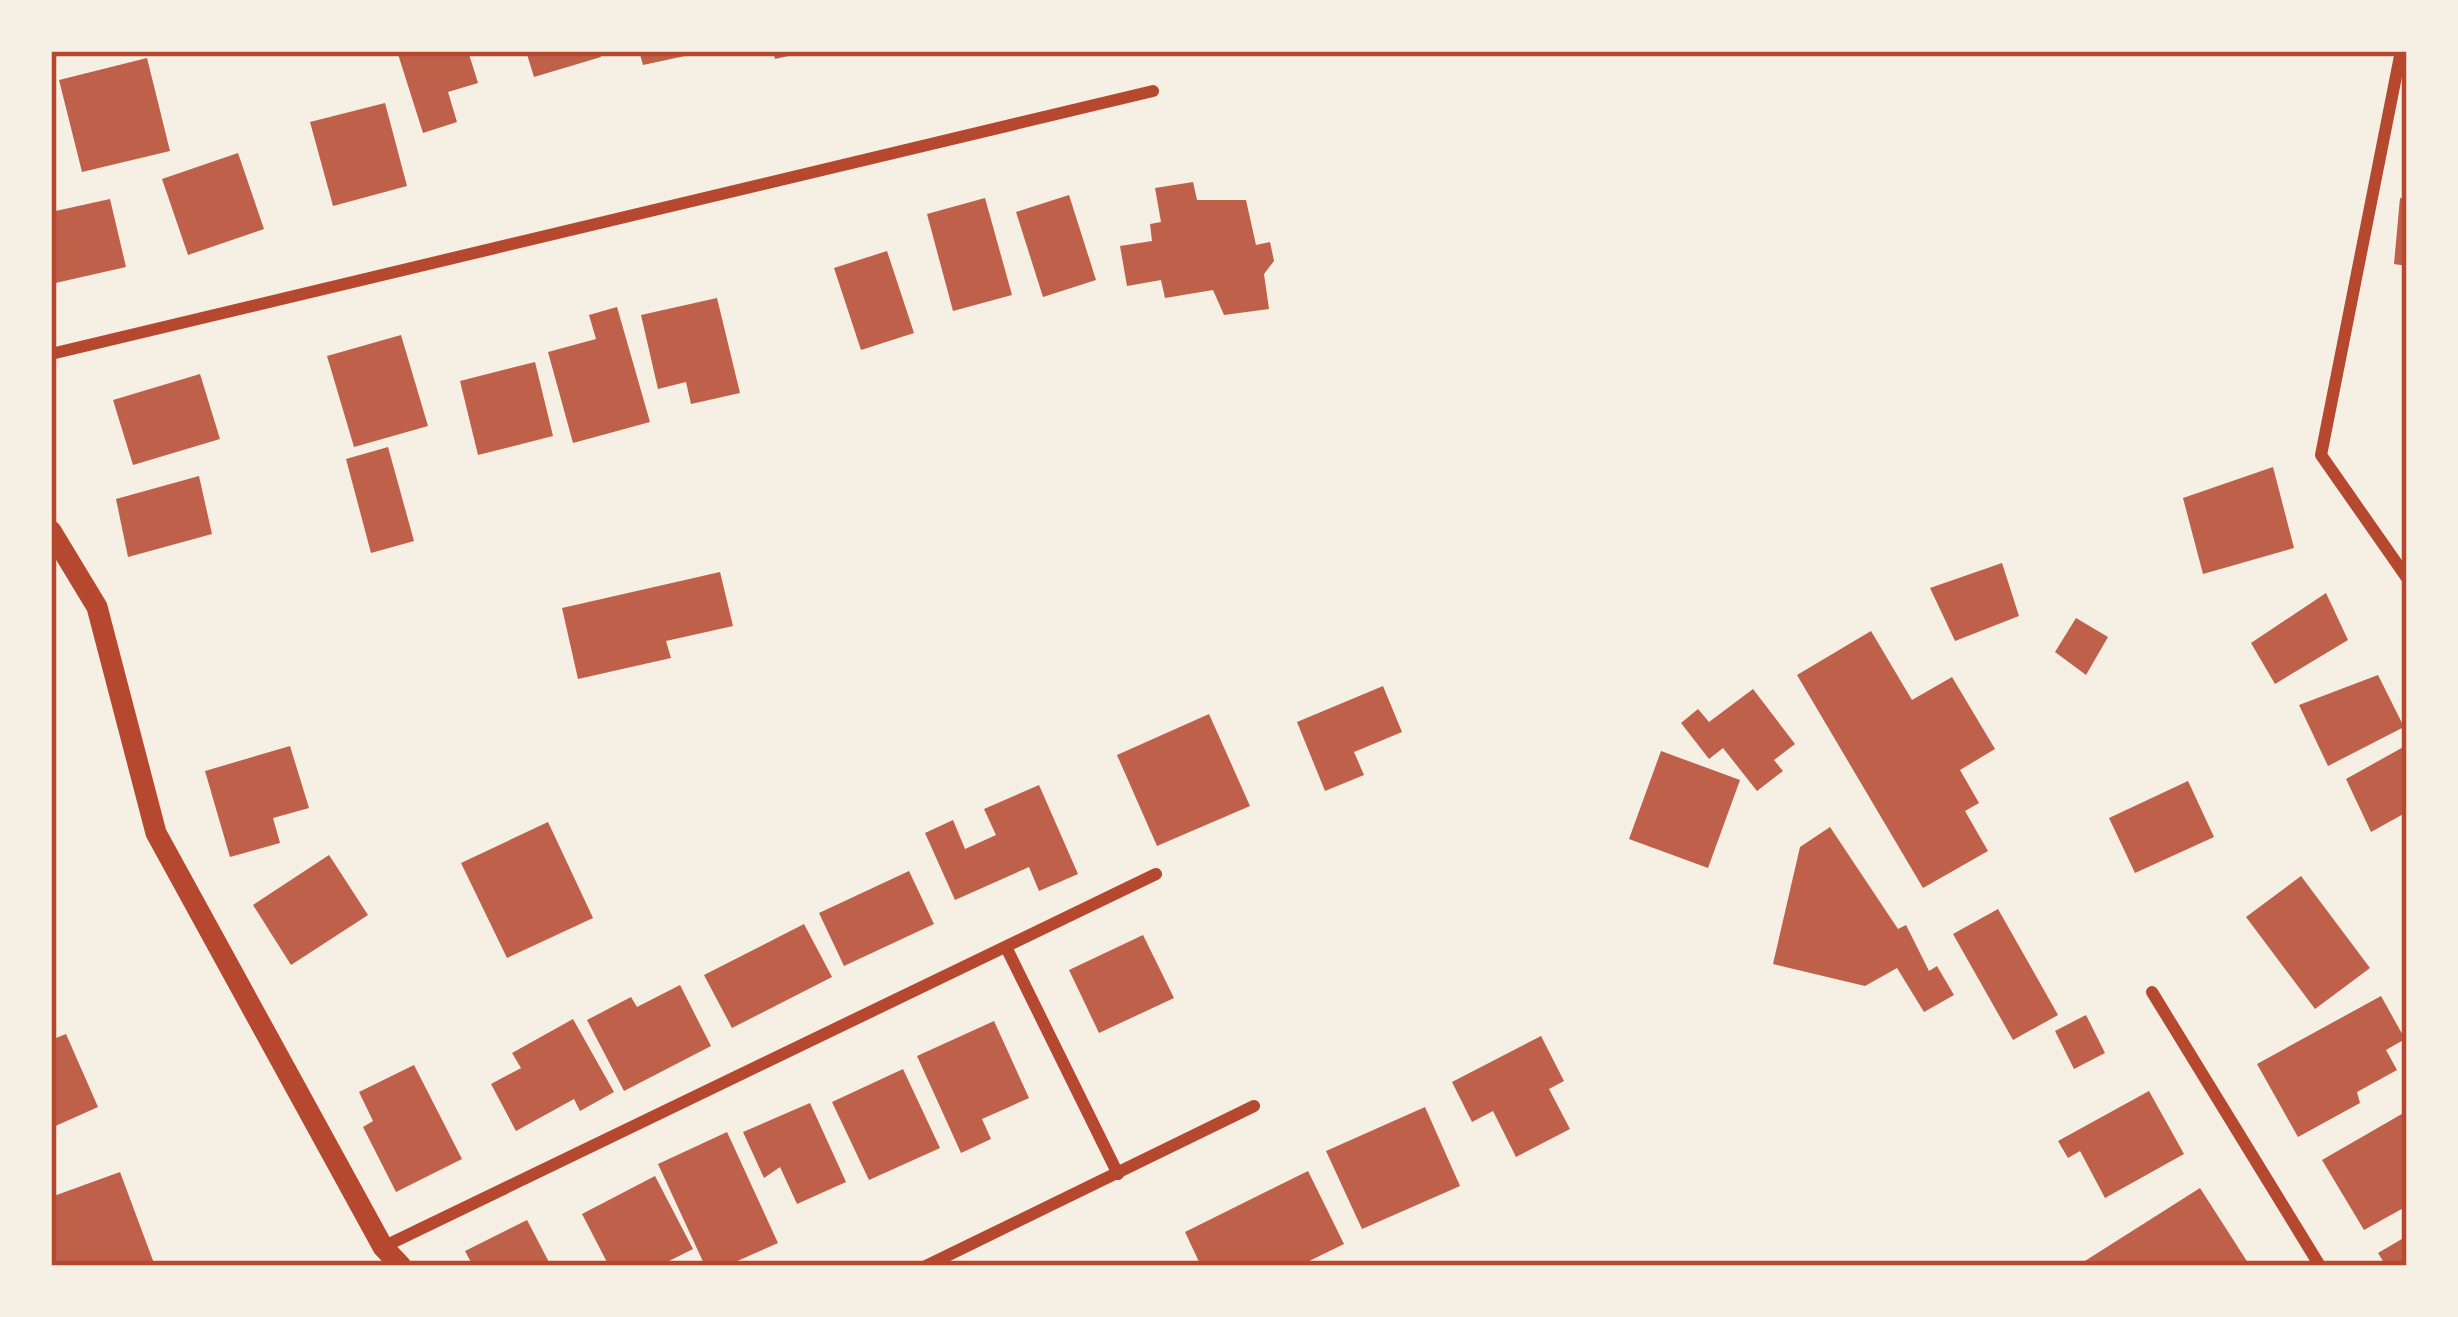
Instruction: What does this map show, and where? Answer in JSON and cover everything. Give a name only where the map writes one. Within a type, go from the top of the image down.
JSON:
[{"type":"street","points":[[2401,51],[2321,454],[2407,578]]},
{"type":"street","points":[[51,355],[1153,91]]},
{"type":"street","points":[[51,531],[98,607],[156,833],[383,1247],[401,1266]]},
{"type":"street","points":[[383,1247],[1156,874]]},
{"type":"street","points":[[1006,946],[1118,1174]]},
{"type":"street","points":[[2152,992],[2320,1266]]},
{"type":"street","points":[[926,1266],[1254,1106]]},
{"type":"building","points":[[397,51],[468,51],[478,83],[448,92],[457,122],[423,133]]},
{"type":"building","points":[[526,51],[599,51],[601,57],[534,77]]},
{"type":"building","points":[[639,51],[699,51],[699,53],[643,65]]},
{"type":"building","points":[[773,51],[802,51],[802,53],[775,59]]},
{"type":"building","points":[[147,58],[170,151],[82,172],[59,80]]},
{"type":"building","points":[[385,103],[407,186],[333,206],[310,122]]},
{"type":"building","points":[[238,153],[264,229],[188,255],[162,179]]},
{"type":"building","points":[[1193,182],[1197,200],[1246,200],[1256,245],[1270,242],[1274,261],[1264,274],[1269,309],[1224,315],[1213,290],[1165,298],[1161,280],[1127,286],[1120,246],[1152,241],[1150,224],[1161,222],[1155,188]]},
{"type":"building","points":[[1069,195],[1096,280],[1043,297],[1016,212]]},
{"type":"building","points":[[985,198],[1012,295],[953,311],[927,214]]},
{"type":"building","points":[[2400,198],[2407,199],[2407,266],[2394,264]]},
{"type":"building","points":[[110,199],[126,267],[51,284],[51,212]]},
{"type":"building","points":[[887,251],[914,333],[861,350],[834,268]]},
{"type":"building","points":[[717,298],[740,393],[691,404],[686,382],[658,389],[641,315]]},
{"type":"building","points":[[617,307],[650,422],[573,443],[548,352],[596,339],[589,315]]},
{"type":"building","points":[[401,335],[428,426],[354,447],[327,356]]},
{"type":"building","points":[[535,362],[553,436],[478,455],[460,381]]},
{"type":"building","points":[[200,374],[220,439],[133,465],[113,400]]},
{"type":"building","points":[[388,447],[414,541],[371,553],[346,459]]},
{"type":"building","points":[[2273,467],[2294,548],[2203,574],[2183,498]]},
{"type":"building","points":[[199,476],[212,534],[128,557],[116,499]]},
{"type":"building","points":[[2002,563],[2019,616],[1955,641],[1930,588]]},
{"type":"building","points":[[720,572],[733,626],[666,641],[671,658],[578,679],[562,608]]},
{"type":"building","points":[[2326,593],[2348,640],[2275,684],[2251,643]]},
{"type":"building","points":[[2076,618],[2108,637],[2086,675],[2055,652]]},
{"type":"building","points":[[1871,631],[1912,700],[1952,677],[1995,749],[1960,770],[1979,803],[1965,811],[1988,851],[1923,888],[1797,675]]},
{"type":"building","points":[[2378,675],[2404,727],[2328,766],[2299,705]]},
{"type":"building","points":[[1383,686],[1402,732],[1354,752],[1364,775],[1325,791],[1297,722]]},
{"type":"building","points":[[1753,689],[1795,744],[1774,760],[1783,771],[1757,791],[1723,748],[1709,759],[1681,723],[1698,709],[1709,722]]},
{"type":"building","points":[[1209,714],[1250,806],[1157,846],[1117,755]]},
{"type":"building","points":[[2407,745],[2407,812],[2371,832],[2346,779]]},
{"type":"building","points":[[290,746],[309,808],[273,818],[280,843],[230,857],[205,771]]},
{"type":"building","points":[[1661,751],[1740,780],[1708,868],[1629,839]]},
{"type":"building","points":[[2188,781],[2214,837],[2135,873],[2109,818]]},
{"type":"building","points":[[1039,785],[1078,874],[1039,891],[1029,867],[955,900],[925,833],[953,820],[965,849],[996,835],[984,809]]},
{"type":"building","points":[[548,822],[593,918],[507,958],[461,863]]},
{"type":"building","points":[[1830,827],[1898,929],[1906,925],[1929,971],[1937,966],[1954,995],[1924,1012],[1897,968],[1865,986],[1773,964],[1800,847]]},
{"type":"building","points":[[329,855],[368,915],[291,965],[253,905]]},
{"type":"building","points":[[909,871],[934,924],[844,966],[819,913]]},
{"type":"building","points":[[2301,876],[2370,968],[2315,1009],[2246,917]]},
{"type":"building","points":[[1998,909],[2058,1015],[2013,1040],[1953,934]]},
{"type":"building","points":[[804,924],[832,977],[732,1028],[704,975]]},
{"type":"building","points":[[1143,935],[1174,998],[1099,1033],[1069,970]]},
{"type":"building","points":[[680,985],[711,1046],[624,1091],[587,1020],[631,997],[637,1007]]},
{"type":"building","points":[[2381,996],[2405,1039],[2386,1050],[2397,1070],[2357,1092],[2360,1103],[2298,1137],[2257,1064]]},
{"type":"building","points":[[2086,1015],[2105,1053],[2074,1069],[2055,1031]]},
{"type":"building","points":[[573,1019],[614,1092],[580,1111],[574,1099],[516,1131],[491,1084],[521,1068],[512,1053]]},
{"type":"building","points":[[994,1021],[1029,1098],[982,1119],[991,1139],[961,1153],[917,1056]]},
{"type":"building","points":[[66,1034],[98,1107],[51,1128],[51,1040]]},
{"type":"building","points":[[1541,1036],[1564,1081],[1549,1089],[1570,1129],[1516,1157],[1493,1111],[1472,1122],[1452,1082]]},
{"type":"building","points":[[414,1065],[462,1159],[396,1192],[363,1127],[373,1121],[359,1092]]},
{"type":"building","points":[[903,1069],[940,1148],[869,1180],[832,1102]]},
{"type":"building","points":[[2149,1091],[2184,1154],[2105,1198],[2080,1151],[2068,1158],[2058,1141]]},
{"type":"building","points":[[810,1103],[846,1182],[797,1204],[780,1167],[764,1178],[743,1132]]},
{"type":"building","points":[[1425,1107],[1460,1186],[1362,1229],[1326,1151]]},
{"type":"building","points":[[2407,1111],[2407,1206],[2364,1230],[2322,1160]]},
{"type":"building","points":[[727,1132],[778,1243],[726,1266],[705,1266],[658,1164]]},
{"type":"building","points":[[1308,1171],[1344,1244],[1299,1266],[1201,1266],[1185,1232]]},
{"type":"building","points":[[120,1172],[155,1266],[51,1266],[51,1197]]},
{"type":"building","points":[[655,1176],[693,1249],[659,1266],[609,1266],[582,1214]]},
{"type":"building","points":[[2200,1188],[2250,1266],[2077,1266]]},
{"type":"building","points":[[527,1220],[551,1266],[473,1266],[465,1251]]},
{"type":"building","points":[[2407,1236],[2407,1266],[2386,1266],[2378,1253]]}]
